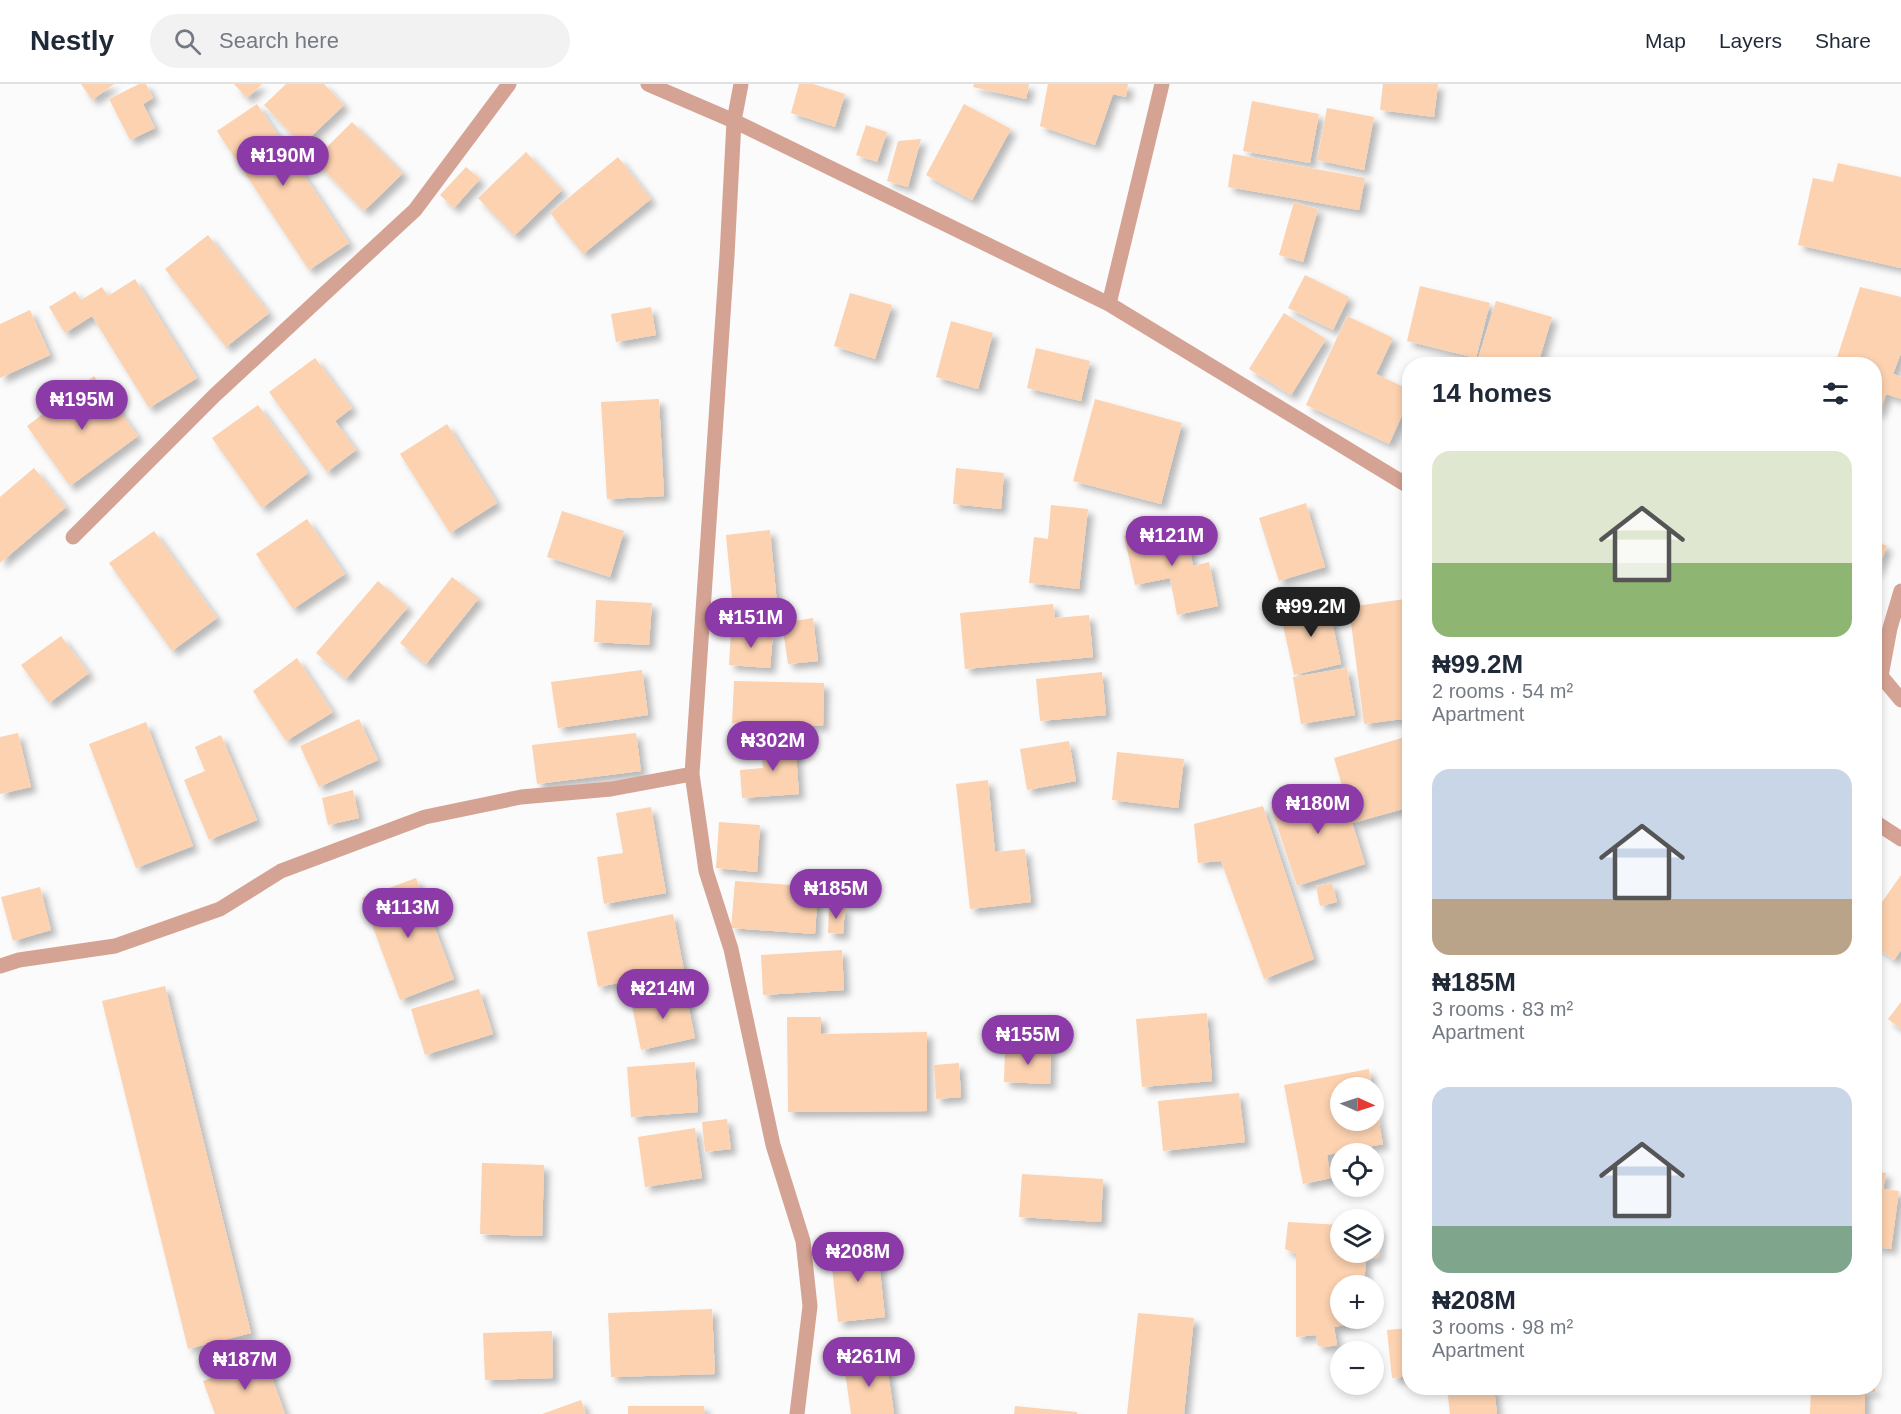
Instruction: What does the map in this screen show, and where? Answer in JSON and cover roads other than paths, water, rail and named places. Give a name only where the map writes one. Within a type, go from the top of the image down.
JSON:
[{"type":"street","points":[[74,537],[215,395],[415,210],[509,84]]},
{"type":"street","points":[[648,84],[734,121],[1109,304],[1402,482]]},
{"type":"street","points":[[741,84],[734,121],[692,774],[706,871],[731,949],[773,1145],[803,1241],[810,1306],[797,1414]]},
{"type":"street","points":[[1109,304],[1162,84]]},
{"type":"street","points":[[1882,671],[1890,628],[1901,591]]},
{"type":"street","points":[[1882,677],[1901,700]]},
{"type":"street","points":[[0,966],[19,960],[115,946],[220,909],[281,871],[425,817],[520,797],[611,789],[692,774]]},
{"type":"street","points":[[1882,827],[1901,839]]}]
